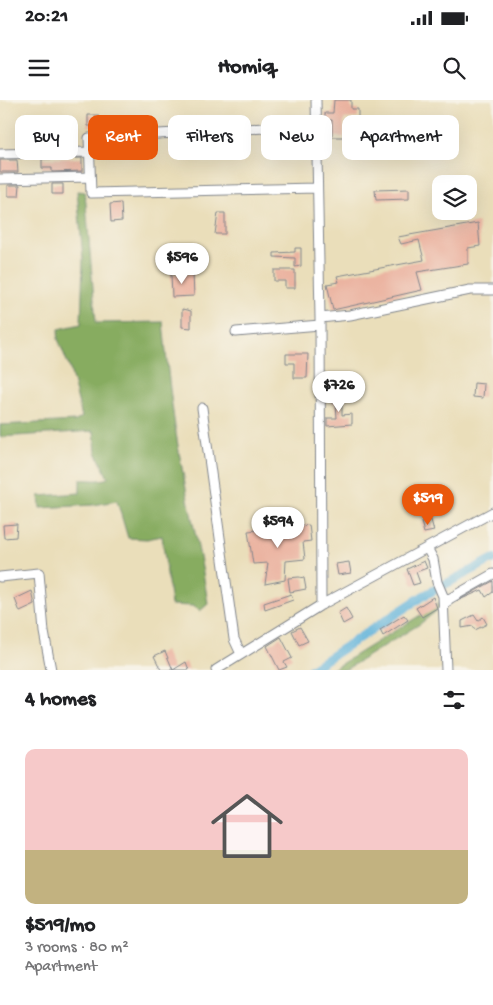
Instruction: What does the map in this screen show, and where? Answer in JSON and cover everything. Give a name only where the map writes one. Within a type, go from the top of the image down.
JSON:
[{"type":"street","points":[[316,100],[316,115]]},
{"type":"street","points":[[158,134],[261,128]]},
{"type":"street","points":[[0,154],[88,152]]},
{"type":"street","points":[[88,160],[91,193],[318,188]]},
{"type":"street","points":[[317,160],[321,605]]},
{"type":"street","points":[[0,179],[89,177]]},
{"type":"street","points":[[236,332],[320,321],[442,294],[470,290],[493,290]]},
{"type":"street","points":[[202,408],[234,640],[241,654]]},
{"type":"street","points":[[216,670],[321,605],[493,512]]},
{"type":"street","points":[[427,548],[443,596],[446,670]]},
{"type":"street","points":[[0,578],[38,573],[44,632],[51,670]]},
{"type":"street","points":[[443,608],[449,599],[493,574]]},
{"type":"green space","points":[[77,191],[85,192],[96,323],[163,322],[176,435],[208,604],[200,611],[193,606],[171,605],[162,536],[147,539],[128,538],[117,501],[93,505],[40,508],[39,496],[80,493],[80,480],[108,478],[96,452],[94,431],[0,437],[0,425],[76,421],[82,417],[70,369],[58,339],[59,329],[81,324],[83,259]]},
{"type":"green space","points":[[440,603],[440,608],[420,624],[345,670],[331,670]]},
{"type":"building","points":[[334,100],[351,100],[351,109],[358,109],[358,115],[342,115],[342,137],[332,137],[332,115],[325,115],[325,113],[333,113]]},
{"type":"building","points":[[78,158],[82,158],[82,171],[52,172],[52,168],[42,168],[42,160],[78,160]]},
{"type":"building","points":[[0,160],[17,160],[18,172],[0,172]]},
{"type":"building","points":[[52,184],[63,184],[63,194],[52,194]]},
{"type":"building","points":[[8,185],[20,185],[19,196],[8,196]]},
{"type":"building","points":[[409,189],[409,199],[376,200],[375,190]]},
{"type":"building","points":[[121,203],[122,221],[111,222],[110,204]]},
{"type":"building","points":[[218,213],[225,213],[225,234],[215,234]]},
{"type":"building","points":[[478,223],[480,246],[468,248],[468,264],[417,272],[422,290],[333,310],[327,284],[339,282],[337,276],[424,260],[419,240],[401,244],[398,237]]},
{"type":"building","points":[[295,248],[301,248],[301,266],[295,267],[295,258],[274,257],[274,253],[295,252]]},
{"type":"building","points":[[274,270],[295,270],[295,288],[285,288],[285,281],[274,281]]},
{"type":"building","points":[[171,274],[193,274],[194,296],[172,297]]},
{"type":"building","points":[[182,309],[191,311],[191,328],[182,327]]},
{"type":"building","points":[[286,354],[308,354],[307,378],[294,378],[294,363],[286,363]]},
{"type":"building","points":[[474,383],[484,384],[483,398],[473,397]]},
{"type":"building","points":[[332,394],[342,394],[342,415],[352,414],[352,424],[327,426],[327,418],[337,418],[336,403],[333,403]]},
{"type":"building","points":[[431,520],[434,531],[424,533],[421,522]]},
{"type":"building","points":[[17,524],[16,537],[4,538],[3,525]]},
{"type":"building","points":[[309,525],[311,541],[303,542],[305,559],[286,561],[285,580],[265,584],[268,563],[253,564],[248,531]]},
{"type":"building","points":[[424,561],[427,568],[416,572],[420,583],[413,585],[407,569]]},
{"type":"building","points":[[349,562],[351,573],[338,575],[336,564]]},
{"type":"building","points":[[288,578],[304,578],[306,589],[290,592]]},
{"type":"building","points":[[493,581],[493,592],[486,597],[482,590],[457,601]]},
{"type":"building","points":[[32,591],[35,605],[20,612],[15,599]]},
{"type":"building","points":[[291,594],[293,600],[265,610],[264,603]]},
{"type":"building","points":[[433,597],[437,608],[422,617],[416,608]]},
{"type":"building","points":[[346,608],[352,619],[343,624],[338,613]]},
{"type":"building","points":[[404,615],[408,620],[383,636],[380,630]]},
{"type":"building","points":[[474,615],[478,621],[483,617],[487,624],[475,630],[473,626],[462,628],[462,621]]},
{"type":"building","points":[[300,627],[308,641],[299,645],[292,631]]},
{"type":"building","points":[[281,637],[292,658],[284,662],[287,667],[279,670],[267,646]]},
{"type":"building","points":[[165,651],[173,670],[161,670],[154,656]]},
{"type":"building","points":[[186,662],[189,670],[173,670]]},
{"type":"waterway","points":[[310,670],[423,596],[493,559]]}]
